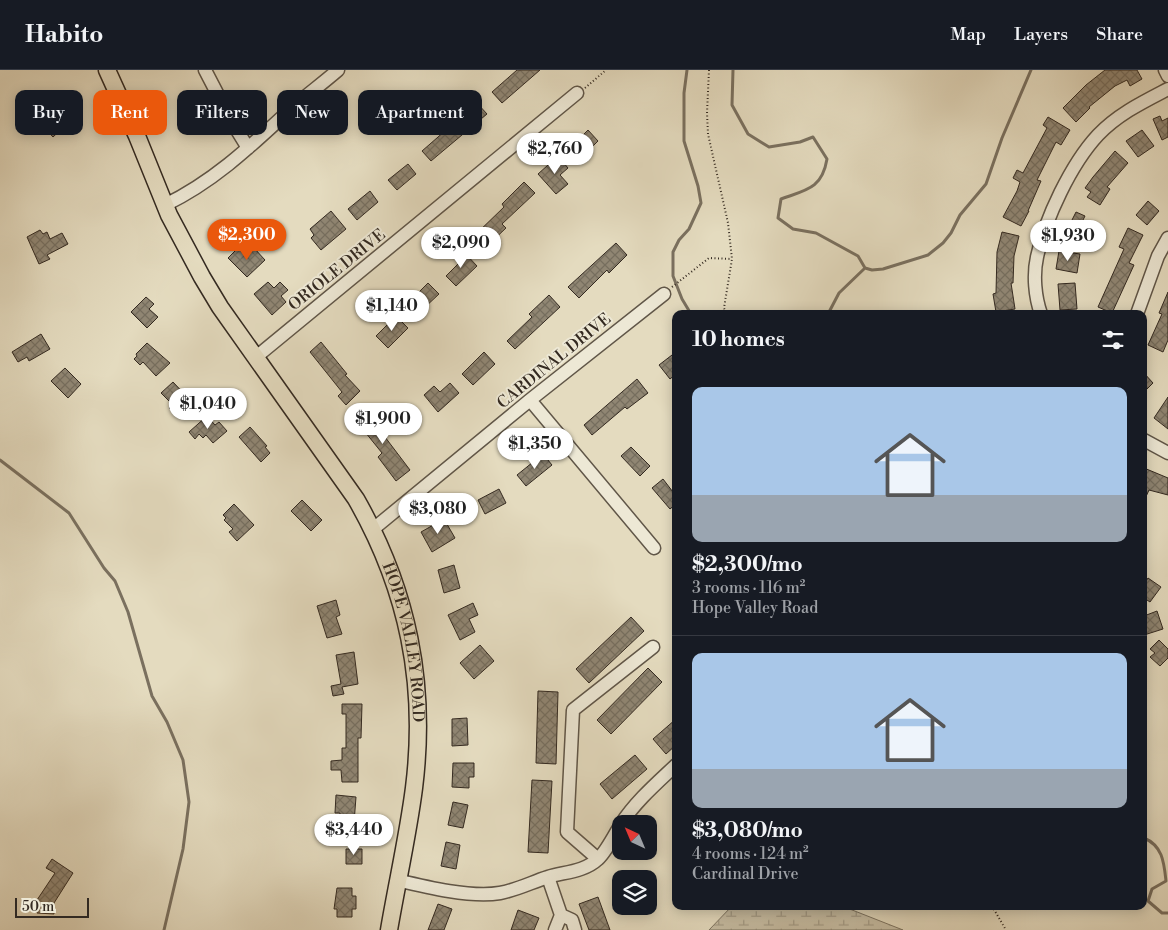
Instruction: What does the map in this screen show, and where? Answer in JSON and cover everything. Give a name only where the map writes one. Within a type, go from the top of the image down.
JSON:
[{"type":"main road","name":"HOPE VALLEY ROAD","points":[[107,70],[138,136],[165,204],[202,277],[256,358],[345,483],[372,530],[389,567],[411,642],[417,686],[417,738],[414,788],[388,930]]},
{"type":"street","points":[[205,70],[248,148]]},
{"type":"street","points":[[165,204],[186,194],[211,178],[338,70]]},
{"type":"street","points":[[1165,70],[1168,76]]},
{"type":"street","points":[[1040,310],[1036,292],[1036,259],[1040,243],[1071,170],[1088,146],[1112,123],[1137,104],[1168,89]]},
{"type":"street","name":"ORIOLE DRIVE","points":[[256,358],[577,93]]},
{"type":"street","points":[[1138,310],[1158,256],[1168,238]]},
{"type":"street","name":"CARDINAL DRIVE","points":[[372,530],[530,400],[664,294]]},
{"type":"street","points":[[530,400],[654,548]]},
{"type":"street","points":[[1147,442],[1168,453]]},
{"type":"street","points":[[598,859],[566,832],[573,710],[653,647]]},
{"type":"street","points":[[627,815],[647,792],[672,769]]},
{"type":"street","points":[[397,880],[437,889],[494,894],[548,877],[578,870],[598,859],[612,838]]},
{"type":"street","points":[[548,877],[561,915],[555,930]]},
{"type":"street","points":[[561,915],[572,920],[574,930]]},
{"type":"path","points":[[577,93],[590,85],[606,70]]},
{"type":"path","points":[[709,70],[708,134],[728,223],[732,259],[725,310]]},
{"type":"path","points":[[677,284],[709,258],[732,259]]},
{"type":"path","points":[[994,910],[1006,930]]},
{"type":"green space","points":[[728,910],[852,910],[903,930],[709,930]]},
{"type":"building","points":[[517,70],[540,70],[502,103],[492,92]]},
{"type":"building","points":[[1105,70],[1137,70],[1142,79],[1130,86],[1127,80],[1115,86],[1089,107],[1076,122],[1063,108],[1086,85]]},
{"type":"building","points":[[482,108],[487,114],[482,118]]},
{"type":"building","points":[[1160,116],[1162,121],[1168,118],[1168,137],[1162,140],[1153,119]]},
{"type":"building","points":[[1048,117],[1070,130],[1061,145],[1056,142],[1037,180],[1041,181],[1021,226],[1003,217],[1020,182],[1013,178],[1017,170],[1023,173],[1047,128],[1043,125]]},
{"type":"building","points":[[588,130],[598,141],[581,158],[571,147]]},
{"type":"building","points":[[1142,130],[1154,146],[1138,157],[1126,141]]},
{"type":"building","points":[[440,135],[462,135],[431,161],[422,151]]},
{"type":"building","points":[[1115,151],[1128,163],[1107,187],[1110,189],[1100,205],[1087,197],[1091,192],[1085,188]]},
{"type":"building","points":[[558,156],[568,168],[560,175],[568,184],[556,194],[538,174]]},
{"type":"building","points":[[408,164],[416,174],[397,190],[388,180]]},
{"type":"building","points":[[524,182],[535,193],[502,224],[506,228],[486,247],[475,235],[504,207],[502,204]]},
{"type":"building","points":[[370,191],[378,202],[357,220],[348,209]]},
{"type":"building","points":[[1148,201],[1159,211],[1147,225],[1136,215]]},
{"type":"building","points":[[331,211],[346,229],[321,250],[311,238],[314,235],[310,229]]},
{"type":"building","points":[[1076,212],[1085,216],[1082,222],[1088,225],[1080,242],[1065,234]]},
{"type":"building","points":[[1128,228],[1143,235],[1129,263],[1134,265],[1113,310],[1105,310],[1098,307],[1124,249],[1119,247]]},
{"type":"building","points":[[40,230],[43,234],[47,232],[50,239],[62,233],[68,244],[47,255],[50,259],[39,264],[27,237]]},
{"type":"building","points":[[1002,232],[1019,236],[1014,256],[1013,283],[1011,283],[1015,309],[996,310],[993,294],[996,293],[997,252]]},
{"type":"building","points":[[616,243],[627,255],[609,273],[607,270],[579,298],[568,287]]},
{"type":"building","points":[[239,247],[247,255],[254,248],[265,260],[247,277],[228,258]]},
{"type":"building","points":[[463,251],[477,266],[456,286],[446,276],[459,263],[455,259]]},
{"type":"building","points":[[1059,251],[1080,254],[1077,273],[1056,269]]},
{"type":"building","points":[[268,282],[274,288],[280,282],[288,290],[281,296],[286,302],[272,315],[254,294]]},
{"type":"building","points":[[428,283],[439,294],[423,309],[412,299]]},
{"type":"building","points":[[1075,283],[1077,309],[1060,310],[1058,284]]},
{"type":"building","points":[[1168,292],[1168,340],[1163,352],[1148,345],[1162,314],[1159,313]]},
{"type":"building","points":[[549,295],[560,307],[515,349],[507,341],[532,317],[529,314]]},
{"type":"building","points":[[146,297],[154,304],[149,309],[158,317],[147,328],[131,312]]},
{"type":"building","points":[[396,316],[408,328],[388,348],[376,336]]},
{"type":"building","points":[[41,334],[50,349],[29,361],[27,357],[18,362],[12,352]]},
{"type":"building","points":[[321,342],[347,374],[345,375],[360,391],[346,405],[338,396],[342,392],[310,352]]},
{"type":"building","points":[[147,343],[170,363],[156,376],[143,362],[140,365],[134,359],[137,356],[136,354]]},
{"type":"building","points":[[484,352],[495,364],[473,385],[462,374]]},
{"type":"building","points":[[672,355],[672,377],[670,379],[659,365]]},
{"type":"building","points":[[65,368],[81,384],[68,398],[51,381]]},
{"type":"building","points":[[1147,376],[1153,383],[1147,389]]},
{"type":"building","points":[[637,379],[648,393],[627,409],[625,407],[592,435],[584,425]]},
{"type":"building","points":[[173,382],[192,402],[177,416],[169,408],[173,405],[161,393]]},
{"type":"building","points":[[450,383],[459,393],[438,412],[424,395],[434,386],[440,392]]},
{"type":"building","points":[[1168,397],[1168,429],[1154,418]]},
{"type":"building","points":[[373,409],[386,425],[381,429],[387,435],[385,437],[410,470],[396,481],[378,457],[382,453],[357,422]]},
{"type":"building","points":[[207,416],[215,425],[219,422],[227,431],[213,443],[206,435],[203,438],[199,434],[195,439],[189,432]]},
{"type":"building","points":[[250,427],[267,446],[265,447],[270,453],[261,462],[239,437]]},
{"type":"building","points":[[631,447],[650,466],[640,476],[621,456]]},
{"type":"building","points":[[543,454],[552,465],[526,486],[517,475]]},
{"type":"building","points":[[1147,469],[1168,478],[1168,495],[1149,490],[1147,494]]},
{"type":"building","points":[[663,479],[672,491],[672,507],[670,509],[652,488]]},
{"type":"building","points":[[499,489],[506,503],[485,514],[478,500]]},
{"type":"building","points":[[302,500],[322,520],[311,531],[291,511]]},
{"type":"building","points":[[234,504],[254,525],[237,541],[229,532],[233,529],[224,520],[226,518],[223,515]]},
{"type":"building","points":[[444,519],[455,538],[432,552],[421,532]]},
{"type":"building","points":[[454,565],[460,588],[444,593],[438,570]]},
{"type":"building","points":[[1148,578],[1161,587],[1150,602],[1147,600]]},
{"type":"building","points":[[336,600],[340,615],[336,617],[342,634],[327,638],[317,606]]},
{"type":"building","points":[[473,603],[478,615],[469,619],[475,632],[460,640],[448,615]]},
{"type":"building","points":[[1157,611],[1163,629],[1147,634],[1147,615]]},
{"type":"building","points":[[631,617],[644,631],[589,683],[576,669]]},
{"type":"building","points":[[1159,640],[1168,649],[1168,658],[1160,666],[1150,657],[1155,653],[1150,649]]},
{"type":"building","points":[[480,645],[494,661],[474,679],[460,663]]},
{"type":"building","points":[[354,652],[358,684],[342,687],[344,694],[333,696],[331,686],[341,684],[336,655]]},
{"type":"building","points":[[648,668],[662,682],[611,734],[597,720]]},
{"type":"building","points":[[538,691],[558,692],[556,764],[536,763]]},
{"type":"building","points":[[342,704],[362,704],[361,738],[358,738],[358,782],[342,782],[341,770],[331,770],[331,761],[342,760],[342,748],[346,748],[346,714],[342,714]]},
{"type":"building","points":[[467,718],[468,745],[452,746],[452,719]]},
{"type":"building","points":[[672,722],[672,749],[666,754],[653,739]]},
{"type":"building","points":[[635,755],[647,769],[612,799],[600,784]]},
{"type":"building","points":[[453,763],[474,763],[474,777],[469,777],[469,788],[452,787]]},
{"type":"building","points":[[532,780],[552,781],[548,853],[528,852]]},
{"type":"building","points":[[336,795],[356,797],[354,823],[339,822],[340,813],[335,813]]},
{"type":"building","points":[[453,802],[468,805],[463,828],[448,825]]},
{"type":"building","points":[[446,842],[460,845],[456,869],[441,866]]},
{"type":"building","points":[[346,849],[362,849],[362,864],[346,864]]},
{"type":"building","points":[[52,859],[73,873],[54,903],[54,914],[37,913],[37,900],[55,873],[46,868]]},
{"type":"building","points":[[337,888],[352,888],[352,896],[356,896],[356,909],[352,909],[352,917],[337,917],[337,909],[334,909]]},
{"type":"building","points":[[598,897],[610,930],[589,930],[579,904]]},
{"type":"building","points":[[438,904],[452,909],[444,930],[428,930]]},
{"type":"building","points":[[518,910],[539,918],[534,930],[511,930]]},
{"type":"waterway","points":[[687,70],[684,93],[684,141],[698,186],[701,203],[689,229],[679,240],[673,252],[673,276],[689,310]]},
{"type":"waterway","points":[[733,70],[732,105],[748,134],[769,147],[800,142],[813,137],[827,159],[821,177],[812,187],[781,199],[778,218],[793,229],[816,233],[858,256],[865,268]]},
{"type":"waterway","points":[[865,268],[872,270],[883,269],[928,255],[943,243],[951,233],[960,215],[986,184],[1002,138],[1031,70]]},
{"type":"waterway","points":[[830,310],[839,293],[865,268]]},
{"type":"waterway","points":[[0,460],[69,513],[104,568],[115,581],[128,612],[152,696],[167,722],[183,760],[189,802],[183,849],[164,930]]},
{"type":"waterway","points":[[1147,840],[1159,850],[1166,881],[1152,889],[1148,901],[1162,913],[1168,913]]}]
